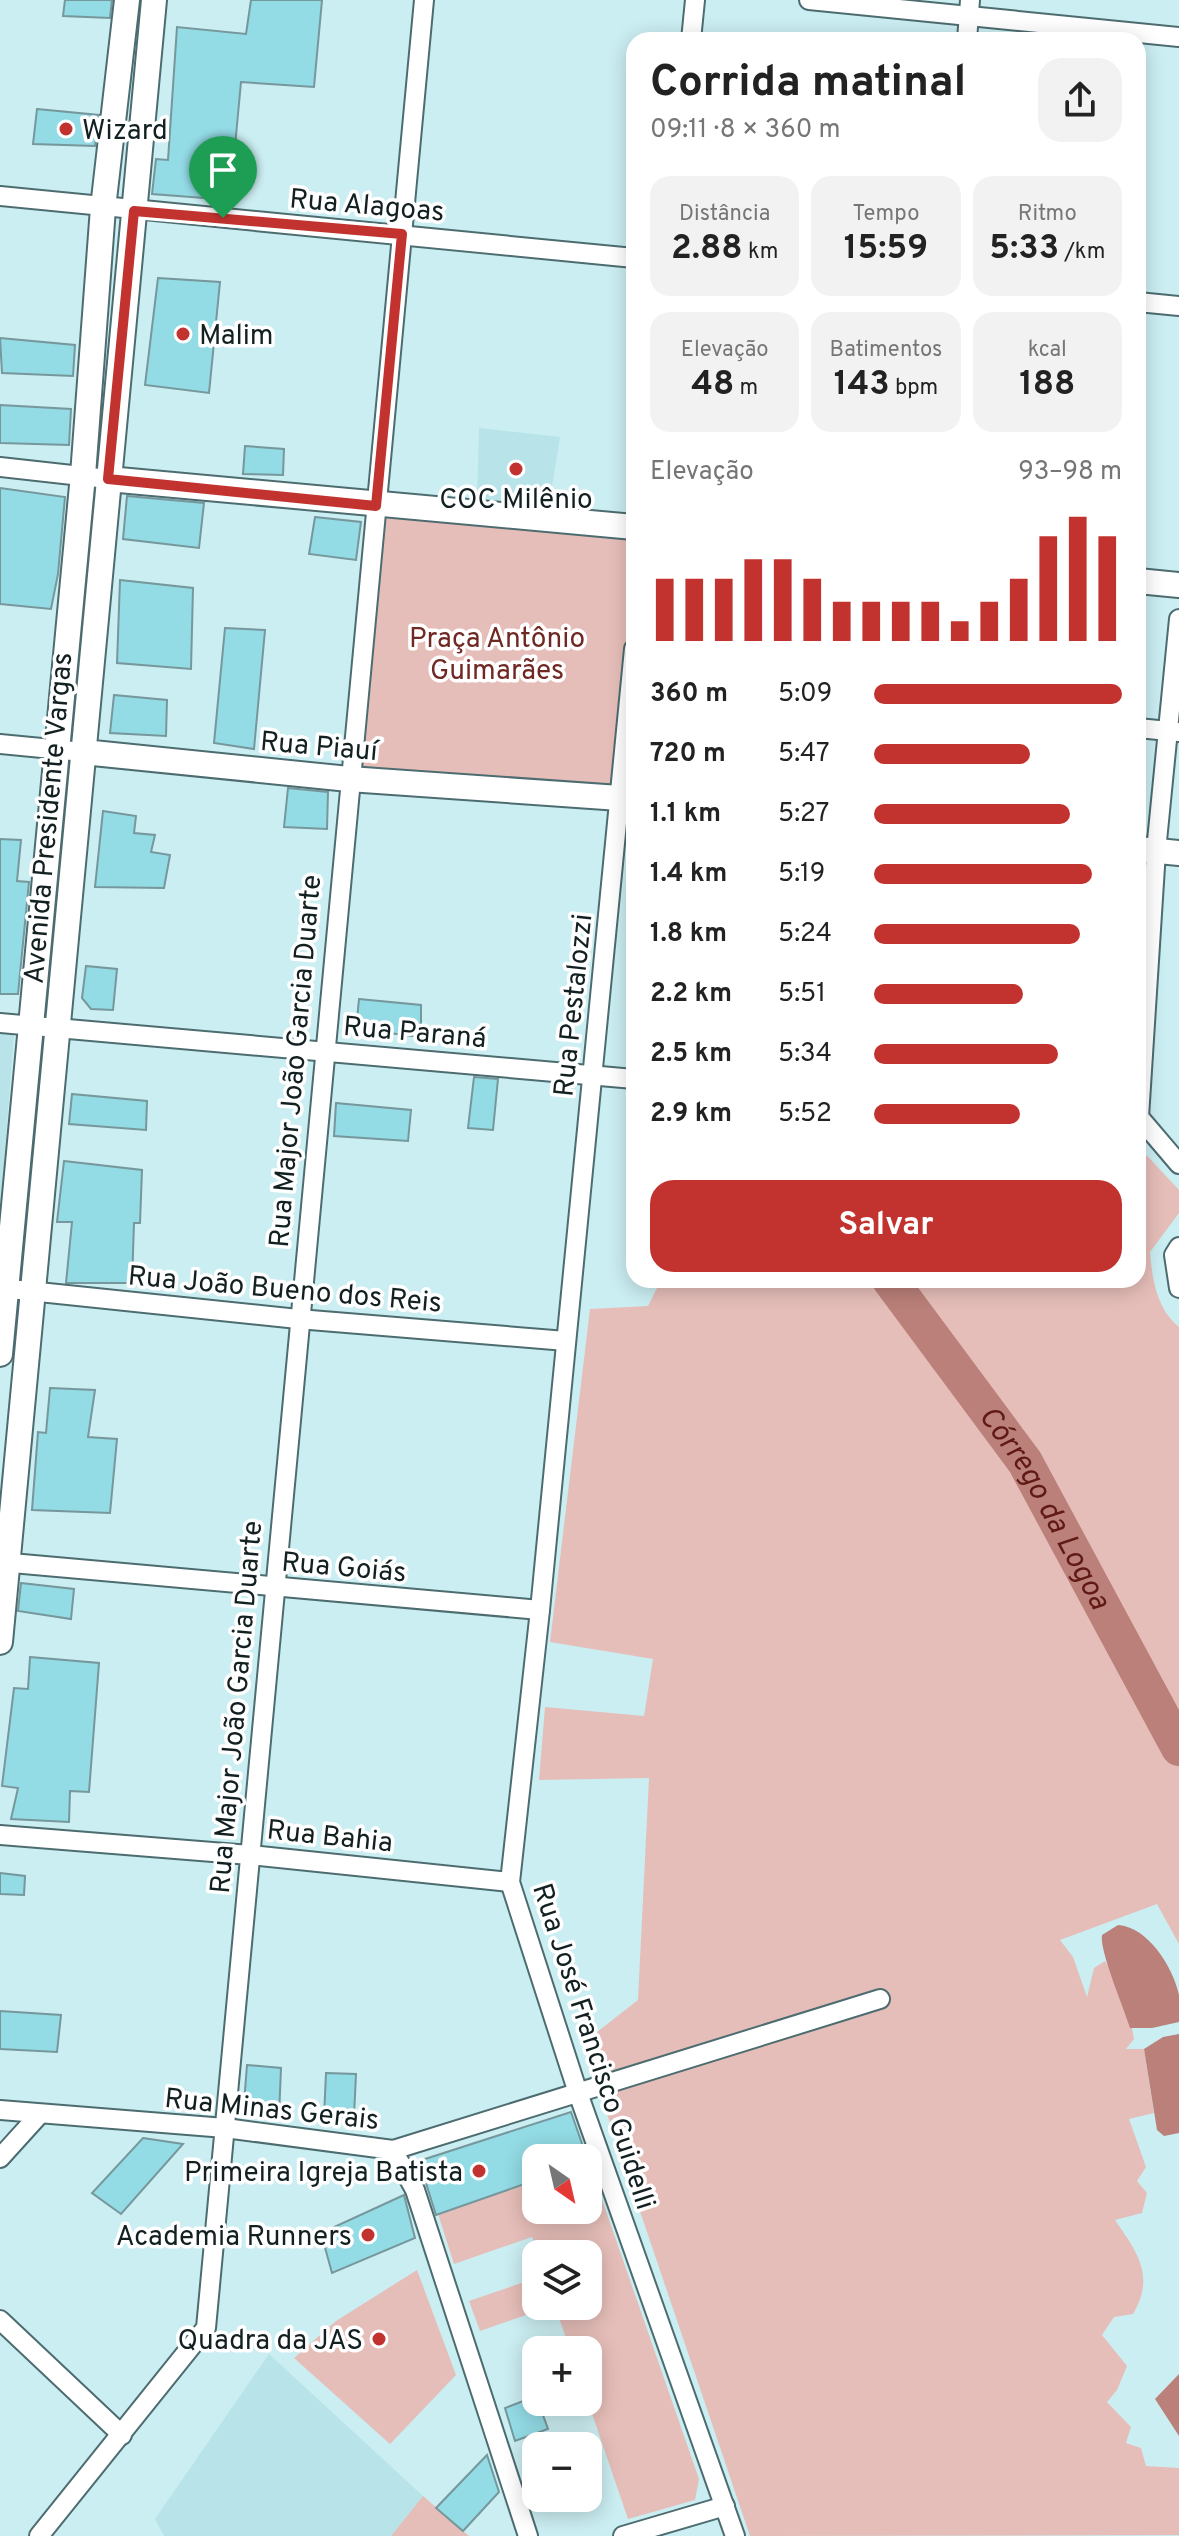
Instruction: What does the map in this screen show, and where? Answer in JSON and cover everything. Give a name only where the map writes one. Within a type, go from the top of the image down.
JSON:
[{"type":"main road","name":"Avenida Presidente Vargas","points":[[0,1354],[3,1289],[83,475],[103,208],[127,0]]},
{"type":"main road","name":"Avenida Presidente Vargas","points":[[0,1642],[4,1563],[33,1292],[154,0]]},
{"type":"main road","points":[[108,479],[376,506],[626,526]]},
{"type":"main road","points":[[1146,582],[1179,585]]},
{"type":"main road","name":"Rua Piauí","points":[[83,752],[349,779],[626,798]]},
{"type":"street","name":"Rua Major João Garcia Duarte","points":[[39,2536],[206,2328],[323,1050],[424,0]]},
{"type":"street","points":[[692,32],[695,0]]},
{"type":"street","points":[[809,0],[969,9],[1142,32]]},
{"type":"street","points":[[968,32],[969,9]]},
{"type":"street","points":[[1146,33],[1179,37]]},
{"type":"street","name":"Rua Alagoas","points":[[0,196],[626,257]]},
{"type":"street","points":[[1146,303],[1179,306]]},
{"type":"street","points":[[0,467],[108,479]]},
{"type":"street","points":[[1146,1019],[1158,851],[1174,731],[1179,619]]},
{"type":"street","points":[[1146,729],[1174,731]]},
{"type":"street","name":"Rua Piauí","points":[[0,744],[83,752]]},
{"type":"street","name":"Rua Pestalozzi","points":[[563,1366],[593,1076],[626,806]]},
{"type":"street","name":"Rua Paraná","points":[[0,1023],[626,1078]]},
{"type":"street","points":[[1146,1125],[1179,1164]]},
{"type":"street","points":[[1179,1247],[1174,1255],[1179,1288]]},
{"type":"street","name":"Rua João Bueno dos Reis","points":[[3,1289],[298,1319],[566,1341]]},
{"type":"street","name":"Rua José Francisco Guidelli","points":[[563,1366],[510,1882],[578,2093],[735,2536]]},
{"type":"street","name":"Rua Goiás","points":[[4,1563],[540,1610]]},
{"type":"street","name":"Rua Bahia","points":[[0,1835],[250,1855],[510,1882]]},
{"type":"street","name":"Rua Minas Gerais","points":[[0,2110],[225,2128],[393,2150],[880,1999]]},
{"type":"street","points":[[0,2158],[39,2115]]},
{"type":"street","points":[[393,2150],[415,2190],[528,2536]]},
{"type":"street","points":[[0,2320],[122,2435]]},
{"type":"street","points":[[623,2536],[725,2506]]},
{"type":"shaded area","name":"COC Milênio","points":[[479,428],[560,437],[549,505],[477,501]]},
{"type":"shaded area","points":[[0,1034],[14,1035],[0,1214]]},
{"type":"shaded area","points":[[1118,1925],[1139,1933],[1165,1961],[1179,1995],[1179,2022],[1152,2028],[1130,2028],[1102,1942],[1102,1935]]},
{"type":"shaded area","points":[[1179,2034],[1179,2133],[1164,2136],[1157,2130],[1144,2049],[1163,2037]]},
{"type":"shaded area","points":[[269,2354],[423,2496],[391,2536],[164,2536],[155,2519]]},
{"type":"shaded area","points":[[1179,2374],[1179,2436],[1155,2399]]},
{"type":"green space","name":"Praça Antônio Guimarães","points":[[376,506],[626,526],[626,734],[620,797],[349,779]]},
{"type":"green space","points":[[1146,1155],[1179,1190],[1179,1213],[1150,1252],[1154,1283],[1161,1302],[1179,1327],[1179,1944],[1157,1904],[1060,1940],[1073,1957],[1087,1997],[1094,1968],[1105,1961],[1125,1991],[1134,2039],[1126,2049],[1144,2049],[1154,2113],[1129,2119],[1146,2167],[1137,2181],[1147,2193],[1142,2213],[1115,2220],[1136,2253],[1143,2275],[1143,2287],[1133,2314],[1114,2317],[1102,2335],[1127,2366],[1117,2390],[1107,2402],[1131,2427],[1126,2443],[1141,2448],[1146,2466],[1179,2468],[1179,2535],[750,2536],[583,2043],[638,2000],[649,1778],[539,1780],[545,1707],[644,1716],[653,1659],[550,1642],[590,1309],[648,1306],[657,1288],[1146,1288]]},
{"type":"green space","points":[[522,2186],[522,2224],[602,2224],[602,2199],[699,2479],[695,2500],[628,2519],[602,2443],[602,2432],[598,2432],[593,2416],[602,2416],[602,2336],[565,2336],[560,2320],[602,2320],[602,2240],[533,2240],[532,2237],[454,2264],[438,2214]]},
{"type":"green space","name":"Quadra da JAS","points":[[417,2270],[456,2375],[390,2444],[294,2358],[336,2321]]},
{"type":"green space","points":[[522,2283],[522,2316],[480,2331],[469,2301]]},
{"type":"green space","points":[[423,2496],[469,2536],[391,2536]]},
{"type":"building","points":[[65,0],[112,0],[110,18],[63,16]]},
{"type":"building","points":[[251,0],[322,0],[314,87],[241,82],[230,200],[152,194],[156,159],[168,160],[177,27],[246,34]]},
{"type":"building","name":"Wizard","points":[[37,109],[99,115],[95,146],[33,144]]},
{"type":"building","name":"Malim","points":[[158,278],[220,282],[209,393],[145,385]]},
{"type":"building","points":[[0,338],[75,345],[73,376],[2,373]]},
{"type":"building","points":[[0,405],[71,409],[69,445],[0,443]]},
{"type":"building","points":[[245,446],[284,449],[283,475],[243,474]]},
{"type":"building","points":[[0,488],[65,497],[58,574],[51,609],[0,604]]},
{"type":"building","points":[[127,496],[204,503],[199,548],[123,539]]},
{"type":"building","points":[[315,517],[361,522],[356,560],[309,554]]},
{"type":"building","points":[[120,580],[193,588],[191,669],[117,663]]},
{"type":"building","points":[[225,628],[265,630],[254,749],[214,743]]},
{"type":"building","points":[[114,695],[167,700],[166,736],[110,733]]},
{"type":"building","points":[[288,788],[328,792],[327,829],[284,827]]},
{"type":"building","points":[[103,811],[136,816],[134,833],[155,835],[151,852],[170,855],[164,888],[95,887]]},
{"type":"building","points":[[0,839],[21,840],[17,881],[29,882],[18,994],[0,994]]},
{"type":"building","points":[[86,966],[117,969],[113,1010],[91,1009],[82,998]]},
{"type":"building","points":[[359,999],[421,1005],[421,1037],[356,1029]]},
{"type":"building","points":[[474,1077],[498,1079],[493,1130],[468,1128]]},
{"type":"building","points":[[72,1094],[147,1101],[146,1130],[69,1124]]},
{"type":"building","points":[[336,1103],[411,1110],[408,1141],[334,1136]]},
{"type":"building","points":[[64,1161],[142,1170],[140,1223],[134,1223],[132,1283],[66,1283],[72,1222],[57,1222]]},
{"type":"building","points":[[50,1388],[95,1390],[88,1437],[117,1439],[110,1513],[32,1510],[38,1432],[46,1433]]},
{"type":"building","points":[[21,1583],[74,1589],[71,1619],[18,1611]]},
{"type":"building","points":[[30,1657],[99,1663],[89,1792],[70,1791],[69,1822],[11,1819],[18,1788],[2,1786],[14,1688],[28,1689]]},
{"type":"building","points":[[0,1873],[25,1876],[24,1895],[0,1894]]},
{"type":"building","points":[[0,2011],[61,2015],[57,2052],[0,2049]]},
{"type":"building","points":[[247,2065],[281,2068],[279,2116],[251,2114],[244,2103]]},
{"type":"building","points":[[326,2073],[356,2074],[354,2116],[324,2117]]},
{"type":"building","name":"Primeira Igreja Batista","points":[[571,2112],[582,2144],[522,2144],[522,2185],[436,2215],[419,2161]]},
{"type":"building","points":[[143,2138],[183,2144],[121,2214],[92,2193]]},
{"type":"building","name":"Academia Runners","points":[[404,2195],[415,2238],[332,2273],[321,2233]]},
{"type":"building","points":[[522,2401],[522,2416],[543,2416],[548,2429],[522,2432],[522,2438],[515,2441],[505,2408]]},
{"type":"building","points":[[487,2455],[499,2492],[463,2531],[436,2508]]},
{"type":"waterway","name":"Córrego da Logoa","points":[[896,1288],[1025,1462],[1179,1748]]},
{"type":"place","name":"Wizard","points":[[66,129]]},
{"type":"place","name":"Malim","points":[[183,334]]},
{"type":"place","name":"COC Milênio","points":[[516,469]]},
{"type":"place","name":"Primeira Igreja Batista","points":[[479,2171]]},
{"type":"place","name":"Academia Runners","points":[[368,2235]]},
{"type":"place","name":"Quadra da JAS","points":[[379,2339]]},
{"type":"route","points":[[134,211],[223,218],[402,234],[376,506],[108,479],[134,211]]}]
